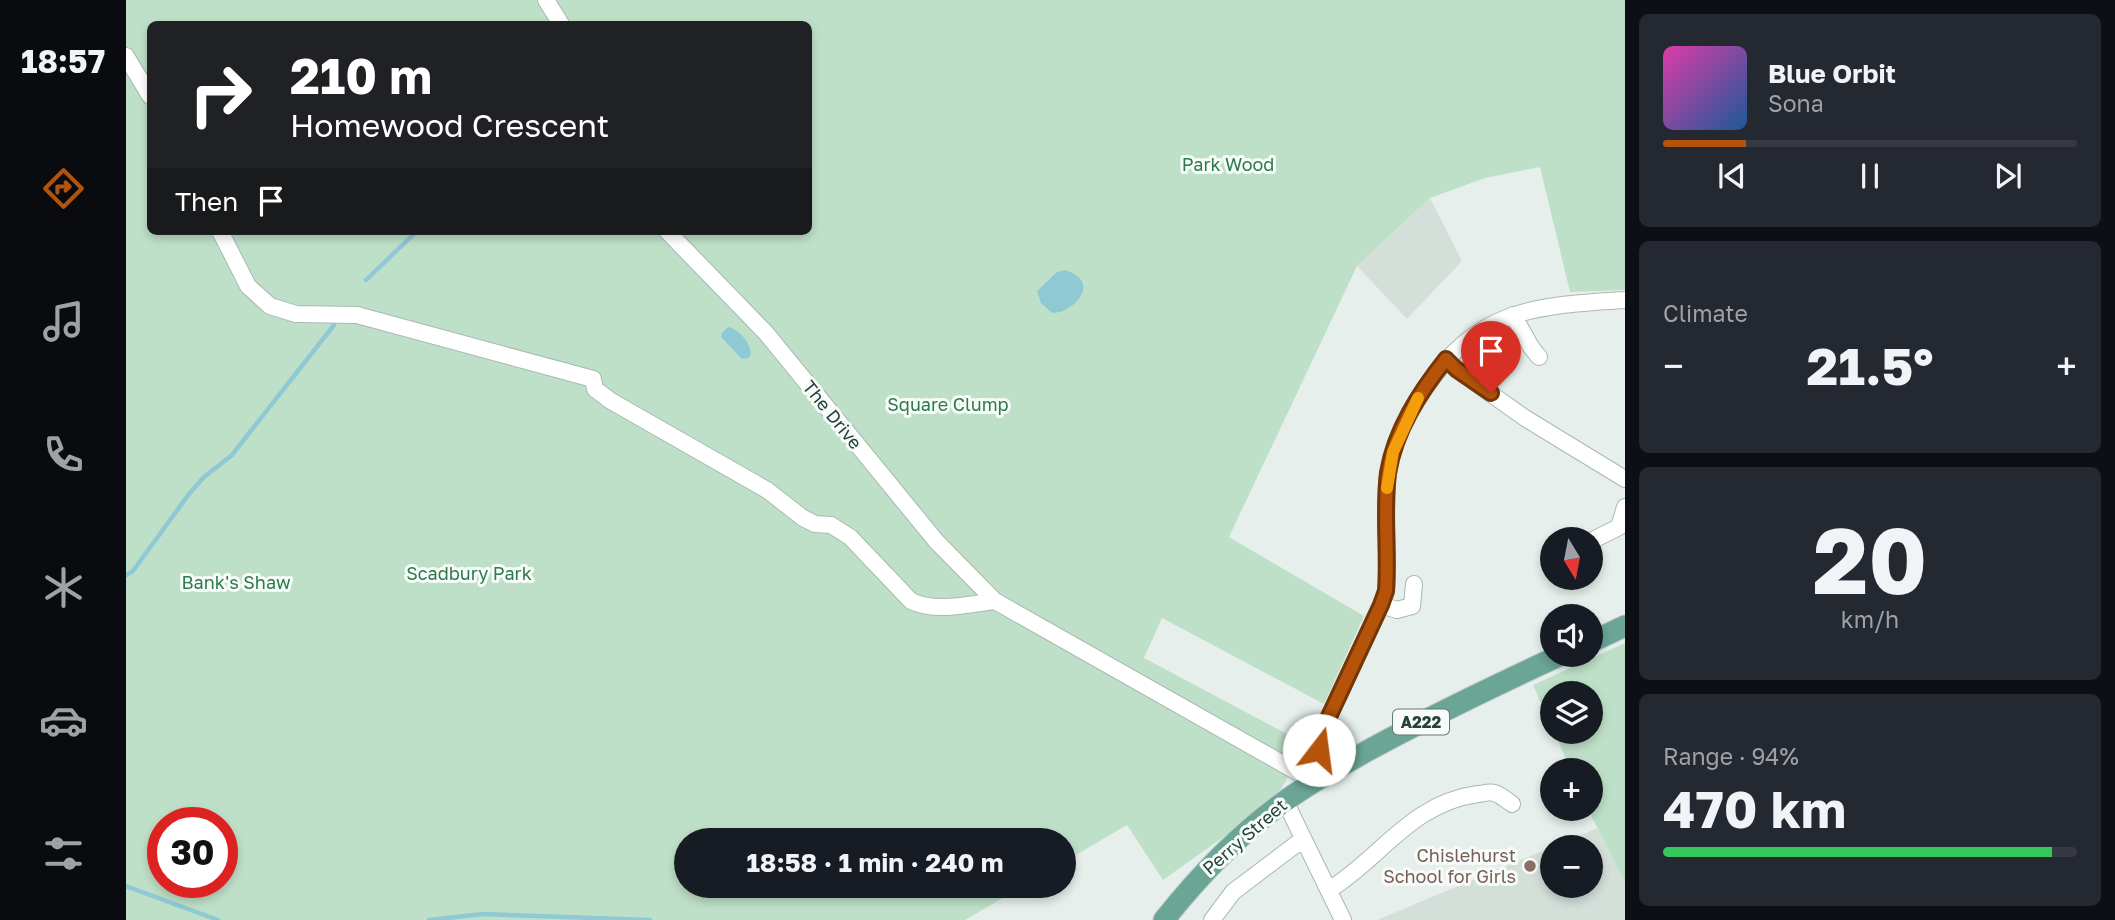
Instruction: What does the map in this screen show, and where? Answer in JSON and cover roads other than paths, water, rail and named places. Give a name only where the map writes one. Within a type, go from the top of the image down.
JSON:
[{"type":"main road","points":[[1603,636],[1625,626]]},
{"type":"main road","name":"Perry Street","points":[[1164,920],[1189,888],[1217,860],[1285,801],[1324,776],[1464,699],[1540,664]]},
{"type":"street","points":[[546,0],[559,21]]},
{"type":"street","points":[[126,56],[147,91]]},
{"type":"street","points":[[222,235],[248,286],[270,306],[296,314],[357,316],[593,379],[596,389],[611,401],[766,490],[803,518],[815,524],[831,525],[850,537],[911,601],[924,607],[995,601]]},
{"type":"street","name":"The Drive","points":[[671,235],[766,333],[936,541],[995,601],[1324,776]]},
{"type":"street","points":[[1324,776],[1325,762],[1319,750],[1319,738],[1386,591],[1387,491],[1393,452],[1416,401],[1446,359],[1466,340],[1492,323],[1513,315],[1555,306],[1625,300]]},
{"type":"street","points":[[1513,315],[1539,357]]},
{"type":"street","points":[[1446,359],[1525,418],[1625,479]]},
{"type":"street","points":[[1603,535],[1619,527],[1625,507]]},
{"type":"street","points":[[1381,605],[1397,610],[1412,607],[1414,584]]},
{"type":"street","points":[[1329,890],[1350,877],[1396,834],[1426,811],[1464,796],[1493,792],[1512,804]]},
{"type":"street","points":[[1285,801],[1343,920]]},
{"type":"street","points":[[1212,920],[1233,892],[1303,839]]},
{"type":"water","points":[[1065,270],[1076,275],[1082,282],[1081,296],[1068,308],[1052,313],[1041,303],[1037,291],[1057,272]]},
{"type":"water","points":[[728,327],[747,341],[751,355],[748,358],[742,359],[722,338],[721,334]]},
{"type":"waterway","points":[[366,280],[413,235]]},
{"type":"waterway","points":[[126,575],[133,571],[204,477],[232,455],[334,325]]},
{"type":"waterway","points":[[126,886],[218,920]]},
{"type":"waterway","points":[[429,920],[483,914],[650,920]]},
{"type":"place","name":"Chislehurst School for Girls","points":[[1530,866]]},
{"type":"park label","name":"Park Wood","points":[[1228,165]]},
{"type":"park label","name":"Square Clump","points":[[948,405]]},
{"type":"park label","name":"Scadbury Park","points":[[469,574]]},
{"type":"park label","name":"Bank's Shaw","points":[[236,583]]}]
